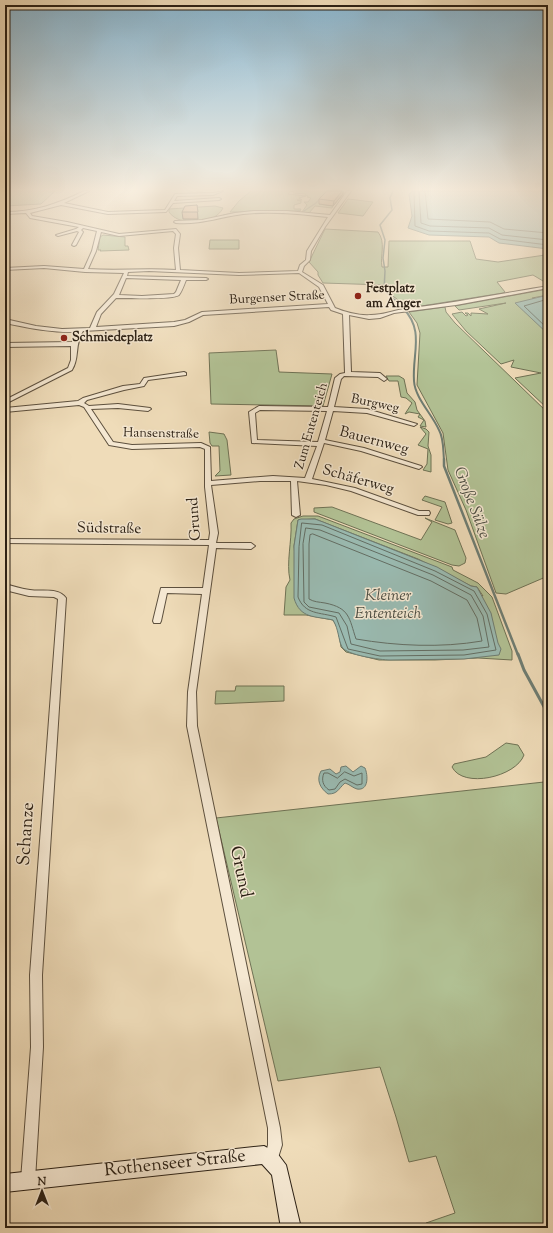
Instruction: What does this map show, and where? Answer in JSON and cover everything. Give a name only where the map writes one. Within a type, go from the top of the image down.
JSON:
[{"type":"street","points":[[85,271],[95,249]]},
{"type":"street","points":[[176,249],[178,271]]},
{"type":"street","points":[[300,272],[302,266],[308,260],[310,249]]},
{"type":"street","points":[[5,269],[36,267],[125,275],[206,279]]},
{"type":"street","points":[[125,275],[149,270],[239,274],[300,272],[321,286],[330,305]]},
{"type":"street","points":[[92,330],[99,313],[114,296],[125,275]]},
{"type":"street","points":[[114,296],[142,297],[175,295],[178,293],[184,279]]},
{"type":"street","name":"Burgenser Straße","points":[[5,321],[44,329],[81,331],[174,324],[187,321],[202,314],[330,305],[336,311],[372,317],[402,311],[456,304],[548,287]]},
{"type":"street","name":"Zum Ententeich","points":[[308,480],[321,443],[338,378],[342,374],[348,374],[346,313]]},
{"type":"street","points":[[18,409],[6,401],[70,369],[73,360],[74,340],[81,331]]},
{"type":"street","points":[[5,345],[73,344]]},
{"type":"street","points":[[5,410],[80,403],[85,399],[142,384],[146,379],[184,374]]},
{"type":"street","points":[[348,374],[380,376],[384,379]]},
{"type":"street","name":"Hansenstraße","points":[[80,403],[84,404],[88,408],[111,444],[132,447],[205,446]]},
{"type":"street","name":"Hansenstraße","points":[[88,408],[100,406],[126,406],[148,409]]},
{"type":"street","name":"Burgweg","points":[[321,443],[254,442],[252,412],[259,408],[330,408],[367,411],[414,424]]},
{"type":"street","name":"Bauernweg","points":[[321,443],[362,449],[419,467]]},
{"type":"street","name":"Grund","points":[[205,446],[208,452],[208,483],[214,527],[213,544],[192,692],[192,726],[274,1128],[275,1145],[271,1159]]},
{"type":"street","name":"Schäferweg","points":[[208,483],[259,479],[308,480],[349,488],[418,513],[427,514]]},
{"type":"street","name":"Zum Ententeich","points":[[294,479],[296,515]]},
{"type":"street","name":"Südstraße","points":[[5,541],[213,544],[251,546]]},
{"type":"street","name":"Schanze","points":[[5,587],[29,593],[55,594],[62,598],[36,975],[36,1047],[28,1180]]},
{"type":"street","points":[[157,621],[164,590],[206,591]]},
{"type":"street","name":"Rothenseer Straße","points":[[5,1183],[256,1155],[264,1155],[271,1159]]},
{"type":"street","points":[[271,1159],[280,1171],[291,1228]]},
{"type":"green space","points":[[98,249],[129,249],[129,250],[100,251],[101,250],[98,250]]},
{"type":"green space","points":[[209,249],[239,249],[239,249]]},
{"type":"green space","points":[[316,249],[382,249],[382,267],[388,267],[389,249],[473,249],[476,259],[498,262],[545,255],[548,257],[548,284],[533,275],[497,282],[505,292],[503,293],[409,308],[386,291],[385,285],[323,283],[318,275],[318,272],[309,262]]},
{"type":"green space","points":[[548,289],[548,295],[532,298],[548,313],[548,409],[515,378],[541,373],[511,367],[514,360],[501,364],[466,331],[452,314],[462,312],[466,316],[468,315],[465,313],[468,313],[471,316],[471,313],[488,314],[479,309],[506,303],[459,310],[455,306]]},
{"type":"green space","points":[[445,307],[446,312],[455,323],[548,413],[548,576],[506,594],[496,593],[466,510],[448,470],[443,433],[417,385],[420,333],[417,323],[409,312]]},
{"type":"green space","points":[[276,350],[279,372],[332,374],[323,406],[211,404],[209,353]]},
{"type":"green space","points":[[386,376],[399,376],[404,379],[407,393],[415,402],[417,410],[420,414],[409,412],[405,414],[412,403],[406,398],[401,397],[398,381],[389,381]]},
{"type":"green space","points":[[420,414],[425,421],[426,427],[420,426],[424,420],[418,417]]},
{"type":"green space","points":[[420,427],[429,432],[428,446],[431,455],[431,472],[423,470],[427,464],[428,449],[418,445],[426,434]]},
{"type":"green space","points":[[209,432],[224,434],[227,440],[231,475],[215,476],[220,471],[219,446],[212,446],[210,443]]},
{"type":"green space","points":[[425,496],[445,502],[452,523],[448,524],[435,520],[442,507],[422,500]]},
{"type":"green space","points":[[332,507],[421,540],[432,522],[425,518],[455,530],[466,558],[465,563],[459,566],[452,565],[314,512],[314,508]]},
{"type":"green space","name":"Kleiner Ententeich","points":[[303,516],[318,516],[452,567],[453,570],[478,583],[492,597],[512,651],[512,660],[478,658],[379,660],[346,652],[341,647],[338,629],[333,620],[306,615],[284,615],[286,587],[290,580],[289,559],[291,523],[294,519]],"holes":[[[315,519],[418,559],[471,586],[477,587],[483,596],[295,556],[294,546],[298,520]]]},
{"type":"green space","points":[[236,686],[284,686],[284,701],[215,704],[216,691],[235,691]]},
{"type":"green space","points":[[506,743],[518,745],[524,755],[519,763],[501,774],[489,778],[467,778],[458,774],[452,767],[454,764],[486,757]]},
{"type":"green space","points":[[544,782],[548,792],[548,1228],[428,1228],[426,1223],[455,1213],[436,1156],[409,1162],[380,1067],[278,1081],[216,818]]},
{"type":"water","points":[[548,295],[548,334],[515,303]]},
{"type":"water","name":"Kleiner Ententeich","points":[[315,519],[323,522],[437,567],[471,586],[477,587],[491,613],[498,643],[501,649],[499,655],[464,659],[390,660],[364,656],[345,650],[342,647],[333,620],[314,617],[304,613],[300,610],[294,598],[294,546],[298,520]]},
{"type":"water","points":[[346,766],[353,772],[361,766],[365,768],[367,775],[366,785],[364,788],[357,789],[345,783],[336,792],[328,794],[323,789],[319,781],[321,771],[330,769],[336,774],[340,772],[341,767]]},
{"type":"waterway","name":"Große Sülze","points":[[384,249],[384,290],[405,309]]},
{"type":"waterway","name":"Große Sülze","points":[[403,308],[410,317],[416,334],[414,371],[415,387],[417,394],[441,433],[444,460]]},
{"type":"waterway","name":"Große Sülze","points":[[444,460],[444,466],[518,655]]},
{"type":"waterway","name":"Große Sülze","points":[[518,654],[524,670],[548,714]]},
{"type":"place","name":"Festplatz am Anger","points":[[358,296]]},
{"type":"place","name":"Schmiedeplatz","points":[[64,338]]}]
